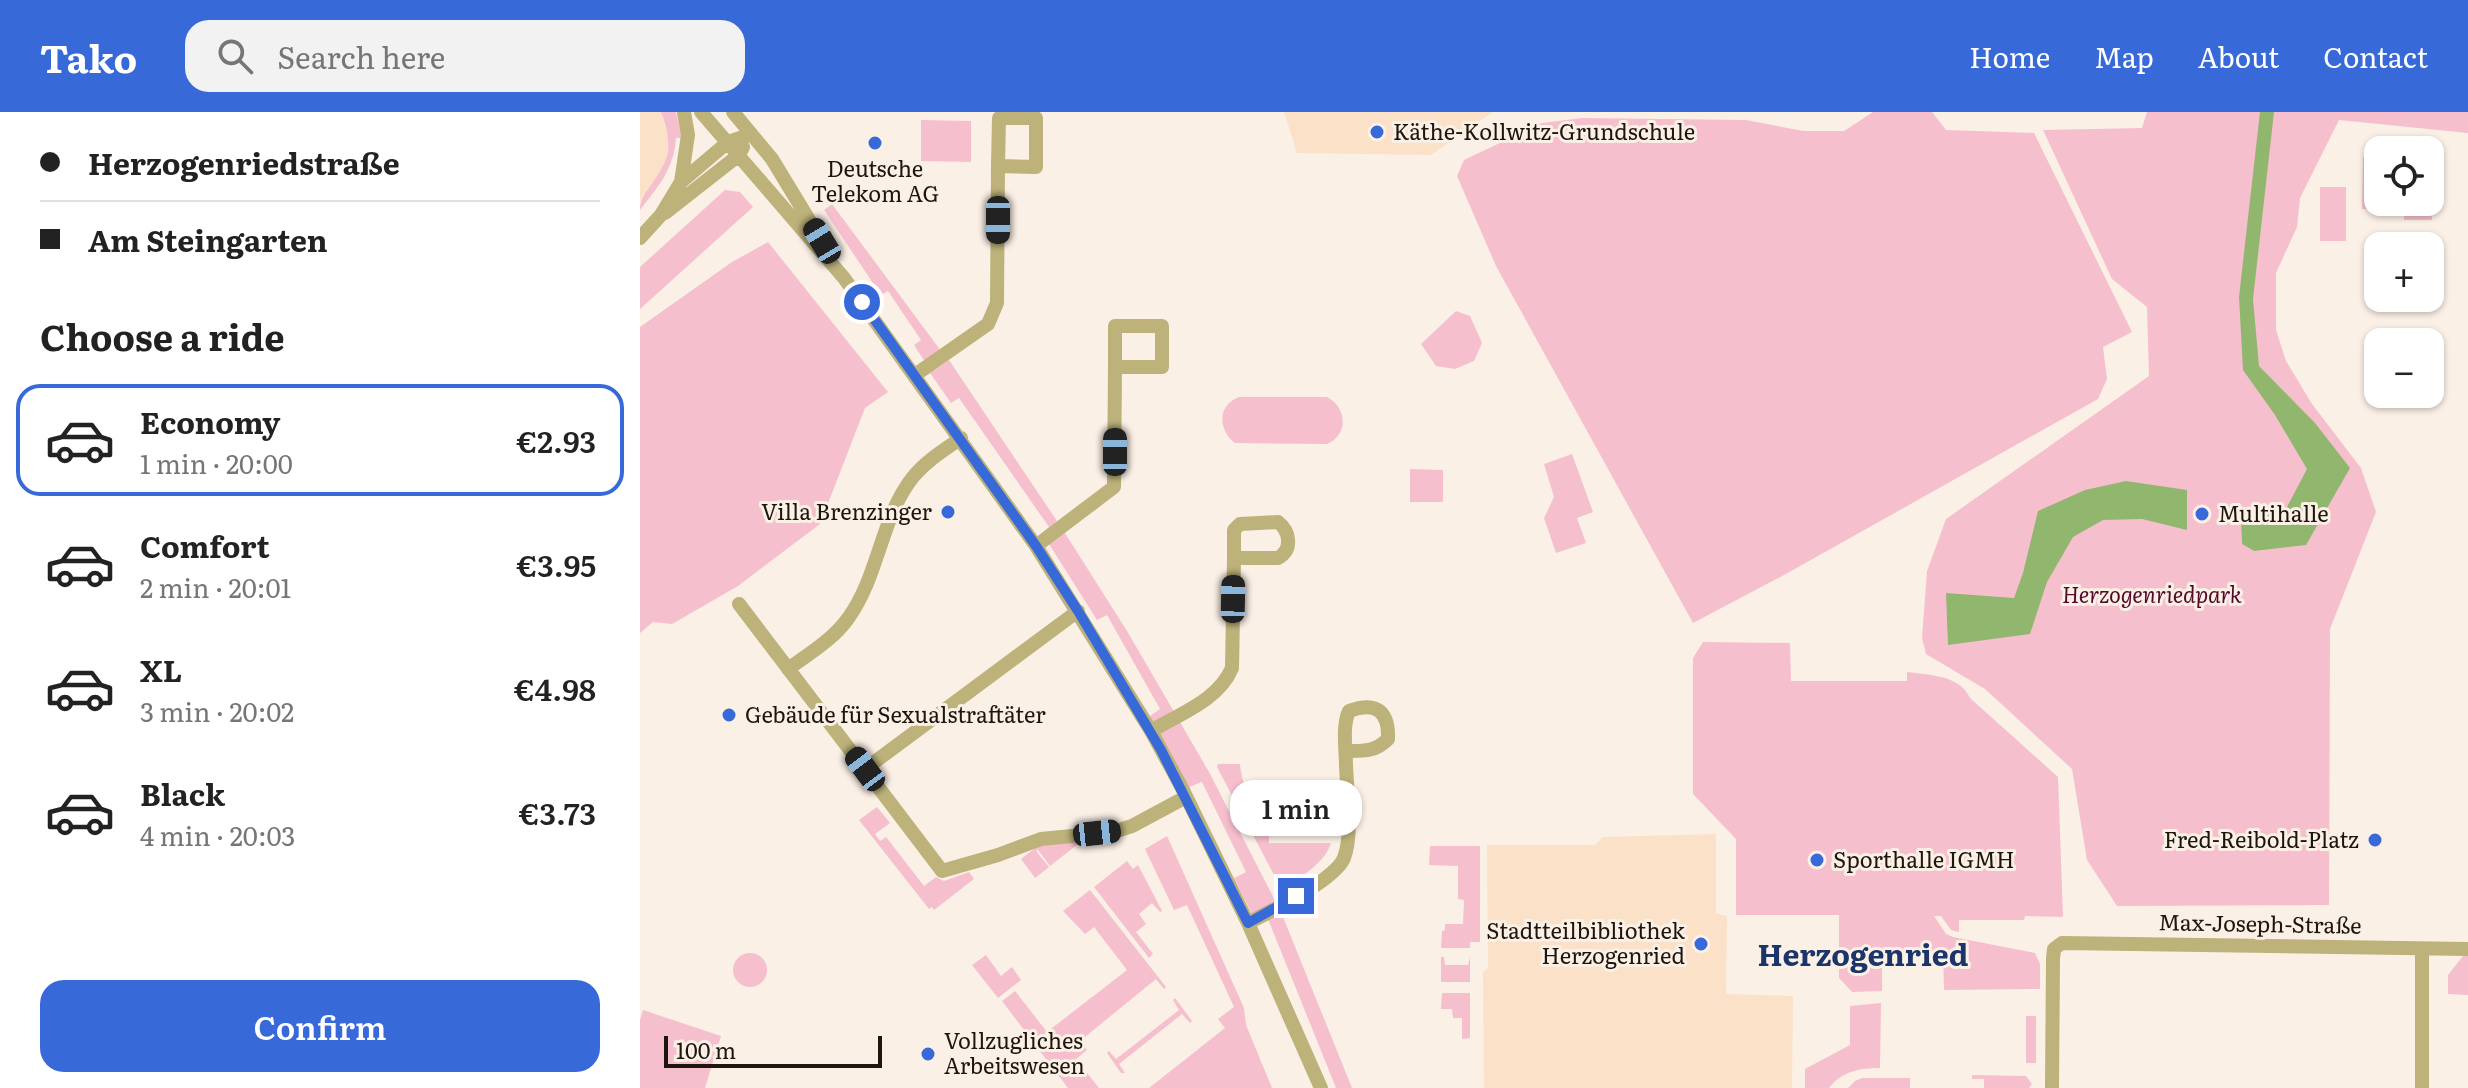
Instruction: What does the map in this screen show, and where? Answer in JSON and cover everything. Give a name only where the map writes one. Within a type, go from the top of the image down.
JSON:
[{"type":"street","points":[[681,182],[688,135],[684,112]]},
{"type":"street","points":[[701,112],[844,278],[961,438],[1078,611],[1151,731],[1186,797],[1248,923],[1321,1088]]},
{"type":"street","points":[[733,112],[772,159],[844,278]]},
{"type":"street","points":[[661,215],[739,155],[751,134]]},
{"type":"street","points":[[640,238],[661,215],[681,182],[728,142],[751,134]]},
{"type":"street","points":[[915,375],[988,324],[997,303],[998,166]]},
{"type":"street","points":[[1036,546],[1114,487],[1115,367]]},
{"type":"street","points":[[788,669],[847,620],[859,603],[900,498],[912,478],[929,461],[961,438]]},
{"type":"street","points":[[1151,731],[1211,695],[1227,680],[1232,668],[1234,558]]},
{"type":"street","points":[[739,604],[942,871],[1041,839],[1113,832],[1132,826],[1186,797]]},
{"type":"street","points":[[865,769],[1078,611]]},
{"type":"street","points":[[1248,923],[1312,887],[1337,868],[1344,857],[1347,838],[1346,751]]},
{"type":"street","name":"Max-Joseph-Straße","points":[[2052,1088],[2054,949],[2062,943],[2468,949]]},
{"type":"street","points":[[2422,949],[2422,1088]]},
{"type":"shaded area","points":[[640,112],[661,112],[669,140],[665,165],[640,200]]},
{"type":"shaded area","name":"Käthe-Kollwitz-Grundschule","points":[[1284,112],[1493,112],[1431,155],[1297,153]]},
{"type":"shaded area","points":[[2260,112],[2274,112],[2253,299],[2259,366],[2315,423],[2350,468],[2306,545],[2254,551],[2242,544],[2241,517],[2287,507],[2307,469],[2275,415],[2243,370],[2239,297]]},
{"type":"shaded area","points":[[2126,481],[2187,490],[2187,530],[2142,519],[2103,520],[2073,537],[2047,582],[2030,634],[1948,645],[1946,593],[2014,598],[2038,511],[2085,490]]},
{"type":"shaded area","points":[[1716,834],[1716,913],[1727,916],[1726,994],[1793,996],[1792,1088],[1484,1088],[1483,972],[1488,968],[1487,845],[1595,845],[1603,837]]},
{"type":"green space","points":[[661,112],[676,112],[682,138],[676,138],[668,168],[640,210],[643,197],[668,151]]},
{"type":"green space","points":[[1873,112],[1932,112],[1946,130],[2034,133],[2132,332],[2103,347],[2107,379],[2098,399],[1693,623],[1496,266],[1457,176],[1464,160],[1542,123],[1582,118],[1746,120],[1803,131],[1844,131]]},
{"type":"green space","name":"Herzogenriedpark","points":[[2147,112],[2468,112],[2468,133],[2339,120],[2300,198],[2297,227],[2276,273],[2276,330],[2286,361],[2312,404],[2361,468],[2376,512],[2330,629],[2329,905],[2117,906],[2087,860],[2072,769],[1985,689],[1926,654],[1922,638],[1927,571],[1946,519],[2149,376],[2147,307],[2112,279],[2043,130],[2142,128]]},
{"type":"green space","points":[[921,120],[971,121],[971,162],[921,161]]},
{"type":"green space","points":[[2363,157],[2364,209],[2362,209]]},
{"type":"green space","points":[[2320,187],[2346,187],[2346,241],[2320,241]]},
{"type":"green space","points":[[725,190],[740,192],[753,207],[640,309],[640,267]]},
{"type":"green space","points":[[832,204],[941,351],[925,362],[914,345],[921,340],[888,291],[881,295],[824,210]]},
{"type":"green space","points":[[2404,216],[2432,216],[2432,220],[2404,220]]},
{"type":"green space","points":[[768,242],[888,392],[865,408],[820,524],[738,586],[672,624],[653,622],[640,633],[640,327],[732,262]]},
{"type":"green space","points":[[1456,311],[1470,316],[1482,343],[1474,361],[1455,369],[1436,366],[1421,344]]},
{"type":"green space","points":[[949,360],[1127,631],[1209,772],[1281,912],[1352,1088],[1336,1088],[1268,919],[1256,922],[1234,878],[1246,872],[1202,782],[1189,787],[1150,716],[1160,709],[1107,615],[1097,620],[1042,533],[1049,527],[959,398],[951,403],[930,373]]},
{"type":"green space","points":[[1239,397],[1327,397],[1339,407],[1342,428],[1327,444],[1235,443],[1225,431],[1222,418],[1227,406]]},
{"type":"green space","points":[[1572,454],[1593,512],[1577,518],[1586,543],[1556,553],[1544,518],[1554,497],[1544,464]]},
{"type":"green space","points":[[1410,469],[1443,470],[1443,502],[1410,502]]},
{"type":"green space","points":[[1703,642],[1790,643],[1791,681],[1907,681],[1907,672],[1951,680],[2058,777],[2063,917],[1959,920],[1959,932],[1951,930],[1941,916],[1934,916],[1946,934],[1953,937],[2035,953],[2040,964],[2040,989],[1944,990],[1943,955],[1882,956],[1882,991],[1852,992],[1839,978],[1839,915],[1736,915],[1736,839],[1693,794],[1693,658]]},
{"type":"green space","points":[[1218,764],[1240,764],[1247,803],[1269,803],[1269,843],[1331,843],[1317,864],[1282,890],[1217,767]]},
{"type":"green space","points":[[877,807],[890,823],[875,834],[880,841],[886,837],[924,886],[936,877],[944,881],[969,872],[974,879],[934,910],[932,907],[929,909],[859,820]]},
{"type":"green space","points":[[1167,836],[1244,1008],[1246,1025],[1272,1088],[1149,1088],[1225,1028],[1218,1019],[1234,1007],[1187,905],[1174,910],[1145,849]]},
{"type":"green space","points":[[1083,840],[1050,866],[1036,851],[1049,867],[1035,878],[1021,859],[1038,846]]},
{"type":"green space","points":[[1430,846],[1480,846],[1480,942],[1470,942],[1470,948],[1441,948],[1445,924],[1463,924],[1464,900],[1458,899],[1458,866],[1429,865]]},
{"type":"green space","points":[[1127,861],[1133,869],[1138,865],[1162,911],[1152,903],[1139,914],[1146,924],[1136,932],[1153,954],[1149,958],[1094,887]]},
{"type":"green space","points":[[1090,890],[1166,987],[1164,989],[1156,979],[1080,1041],[1087,1050],[1076,1059],[1099,1088],[1068,1088],[1002,1001],[1015,991],[1047,1032],[1127,970],[1094,927],[1085,934],[1063,911]]},
{"type":"green space","points":[[750,953],[762,958],[767,970],[762,982],[750,987],[738,982],[733,970],[738,958]]},
{"type":"green space","points":[[986,955],[1001,976],[1012,967],[1021,980],[998,998],[972,965]]},
{"type":"green space","points":[[2463,956],[2468,956],[2468,995],[2448,994],[2448,975]]},
{"type":"green space","points":[[1441,957],[1444,957],[1445,965],[1468,965],[1470,957],[1470,982],[1441,982]]},
{"type":"green space","points":[[1442,993],[1470,993],[1470,1038],[1462,1039],[1462,1018],[1453,1018],[1452,1009],[1441,1009]]},
{"type":"green space","points":[[1175,998],[1192,1021],[1190,1023],[1182,1014],[1119,1064],[1125,1073],[1121,1073],[1107,1053],[1109,1051],[1116,1059],[1179,1010],[1173,1000]]},
{"type":"green space","points":[[1881,1003],[1880,1068],[1852,1072],[1829,1088],[1805,1088],[1805,1069],[1850,1045],[1850,1006]]},
{"type":"green space","points":[[643,1010],[721,1036],[705,1088],[640,1088],[640,1020]]},
{"type":"green space","points":[[2026,1016],[2036,1016],[2036,1063],[2026,1063]]},
{"type":"green space","points":[[1972,1075],[2026,1076],[2032,1084],[2029,1088],[1984,1088],[1984,1079],[1972,1079]]},
{"type":"green space","points":[[1862,1078],[1910,1078],[1910,1088],[1848,1088]]},
{"type":"place","name":"Käthe-Kollwitz-Grundschule","points":[[1377,132]]},
{"type":"place","name":"Deutsche Telekom AG","points":[[875,143]]},
{"type":"place","name":"Villa Brenzinger","points":[[948,512]]},
{"type":"place","name":"Multihalle","points":[[2202,514]]},
{"type":"place","name":"Gebäude für Sexualstraftäter","points":[[729,715]]},
{"type":"place","name":"Fred-Reibold-Platz","points":[[2375,840]]},
{"type":"place","name":"Sporthalle IGMH","points":[[1817,860]]},
{"type":"place","name":"Stadtteilbibliothek Herzogenried","points":[[1701,944]]},
{"type":"place","name":"Vollzugliches Arbeitswesen","points":[[928,1054]]},
{"type":"district","name":"Herzogenried","points":[[1863,956]]},
{"type":"route","points":[[862,302],[969,450],[1078,611],[1151,731],[1248,923],[1296,896]]}]
